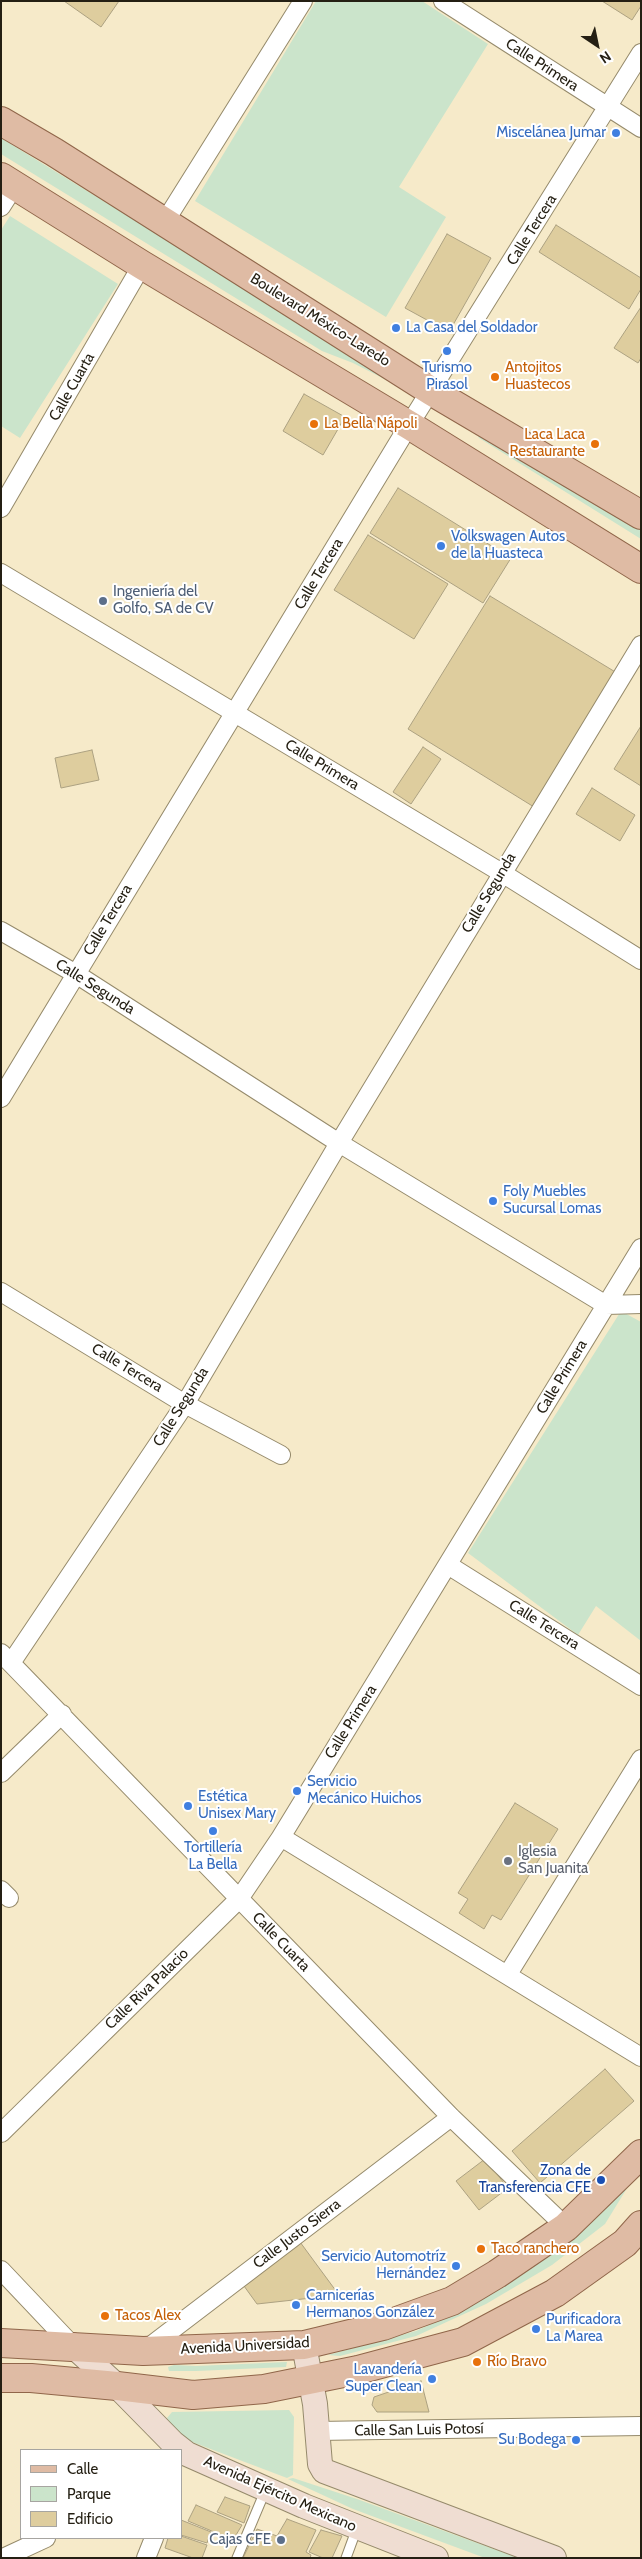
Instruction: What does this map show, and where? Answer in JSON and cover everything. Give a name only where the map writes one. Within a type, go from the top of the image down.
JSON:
[{"type":"main road","name":"Boulevard México-Laredo","points":[[1,121],[54,152],[432,391],[641,515]]},
{"type":"main road","points":[[6,190],[142,266],[409,425],[641,569]]},
{"type":"main road","name":"Avenida Universidad","points":[[1,2343],[72,2345],[144,2351],[304,2345],[383,2326],[452,2301],[497,2274],[566,2227],[641,2154]]},
{"type":"main road","points":[[1,2378],[31,2378],[193,2395],[264,2389],[358,2370],[463,2342],[555,2293],[625,2242],[641,2225]]},
{"type":"main road","name":"Avenida Ejército Mexicano","points":[[72,2345],[117,2386],[177,2449]]},
{"type":"main road","points":[[304,2345],[308,2379],[315,2404],[320,2464],[324,2471],[554,2558]]},
{"type":"main road","name":"Avenida Ejército Mexicano","points":[[184,2461],[266,2489],[357,2528],[436,2558]]},
{"type":"street","points":[[164,223],[303,1]]},
{"type":"street","name":"Calle Primera","points":[[443,1],[466,7],[608,108],[641,128]]},
{"type":"street","name":"Calle Tercera","points":[[1,1098],[409,425],[432,391],[641,53]]},
{"type":"street","name":"Calle Cuarta","points":[[1,508],[142,266]]},
{"type":"street","name":"Calle Primera","points":[[1,573],[502,873],[641,960]]},
{"type":"street","name":"Calle Segunda","points":[[6,1658],[184,1404],[339,1143],[641,645]]},
{"type":"street","name":"Calle Segunda","points":[[3,938],[76,974],[339,1143],[606,1304]]},
{"type":"street","name":"Calle Primera","points":[[281,1837],[641,1248]]},
{"type":"street","name":"Calle Tercera","points":[[1,1292],[184,1404],[281,1455]]},
{"type":"street","points":[[606,1304],[641,1304]]},
{"type":"street","name":"Calle Tercera","points":[[448,1565],[641,1686]]},
{"type":"street","name":"Calle Cuarta","points":[[6,1658],[451,2117],[566,2227]]},
{"type":"street","points":[[1,1774],[62,1714]]},
{"type":"street","points":[[508,1974],[641,1759]]},
{"type":"street","points":[[281,1837],[641,2057]]},
{"type":"street","name":"Calle Riva Palacio","points":[[1,2133],[239,1899],[281,1837]]},
{"type":"street","name":"Calle Justo Sierra","points":[[144,2351],[451,2117]]},
{"type":"street","points":[[1,2270],[72,2345]]},
{"type":"street","name":"Calle San Luis Potosí","points":[[317,2431],[641,2426]]},
{"type":"street","points":[[3,2558],[44,2539]]},
{"type":"street","points":[[146,2558],[154,2539]]},
{"type":"lane","points":[[237,2558],[266,2489]]},
{"type":"lane","points":[[346,2558],[357,2528]]},
{"type":"green space","points":[[316,1],[422,1],[488,44],[399,187],[446,217],[386,317],[195,201]]},
{"type":"green space","points":[[1,138],[404,386],[404,389],[353,363],[322,351],[1,154]]},
{"type":"green space","points":[[10,216],[118,284],[20,438],[1,426],[1,230]]},
{"type":"green space","points":[[482,433],[641,529],[641,539],[479,438],[478,436]]},
{"type":"green space","points":[[621,1311],[641,1322],[641,1641],[596,1606],[578,1635],[468,1553]]},
{"type":"green space","points":[[641,2167],[641,2174],[629,2185],[605,2224],[552,2265],[486,2304],[416,2336],[340,2356],[328,2355],[416,2331],[457,2312]]},
{"type":"green space","points":[[287,2362],[286,2367],[196,2371],[169,2371],[168,2367],[174,2365],[196,2366]]},
{"type":"green space","points":[[289,2410],[294,2417],[293,2475],[287,2478],[179,2437],[167,2418],[172,2412]]},
{"type":"green space","points":[[293,2478],[357,2499],[518,2558],[485,2558],[353,2509],[288,2479]]},
{"type":"building","points":[[64,1],[119,1],[101,27]]},
{"type":"building","points":[[602,1],[641,1],[641,6],[632,20]]},
{"type":"building","points":[[556,225],[641,278],[641,289],[629,309],[539,252]]},
{"type":"building","points":[[447,234],[491,258],[449,332],[405,308]]},
{"type":"building","points":[[641,307],[641,358],[638,363],[614,348]]},
{"type":"building","name":"La Bella Nápoli","points":[[304,394],[345,417],[323,455],[283,431]]},
{"type":"building","name":"Volkswagen Autos de la Huasteca","points":[[398,488],[511,558],[483,603],[370,533]]},
{"type":"building","points":[[368,535],[448,584],[414,639],[334,590]]},
{"type":"building","points":[[490,596],[617,673],[534,807],[408,729]]},
{"type":"building","points":[[641,726],[641,786],[614,769]]},
{"type":"building","points":[[423,747],[441,759],[411,804],[393,792]]},
{"type":"building","points":[[92,750],[99,780],[61,788],[55,758]]},
{"type":"building","points":[[592,788],[635,815],[620,841],[576,814]]},
{"type":"building","name":"Iglesia San Juanita","points":[[515,1803],[558,1829],[501,1920],[492,1915],[484,1929],[459,1913],[468,1899],[458,1893]]},
{"type":"building","points":[[605,2069],[634,2101],[540,2183],[512,2151]]},
{"type":"building","points":[[485,2159],[508,2188],[479,2210],[456,2181]]},
{"type":"building","points":[[300,2242],[339,2295],[257,2304],[244,2286]]},
{"type":"building","points":[[421,2381],[429,2412],[377,2412],[372,2405],[374,2397]]},
{"type":"building","points":[[225,2497],[250,2506],[244,2523],[217,2512]]},
{"type":"building","points":[[196,2505],[242,2525],[233,2540],[188,2521]]},
{"type":"building","name":"Cajas CFE","points":[[287,2519],[316,2530],[306,2552],[311,2555],[310,2558],[243,2558],[257,2529],[277,2536]]},
{"type":"building","points":[[182,2520],[211,2532],[207,2543],[182,2535]]},
{"type":"building","points":[[321,2530],[342,2536],[332,2558],[323,2558],[309,2552]]},
{"type":"building","points":[[182,2536],[207,2545],[202,2558],[193,2558],[165,2548],[168,2539],[182,2539]]},
{"type":"place","name":"Miscelánea Jumar","points":[[616,133]]},
{"type":"place","name":"La Casa del Soldador","points":[[396,328]]},
{"type":"place","name":"Turismo Pirasol","points":[[447,351]]},
{"type":"place","name":"Antojitos Huastecos","points":[[495,377]]},
{"type":"place","name":"La Bella Nápoli","points":[[314,424]]},
{"type":"place","name":"Laca Laca Restaurante","points":[[595,444]]},
{"type":"place","name":"Volkswagen Autos de la Huasteca","points":[[441,546]]},
{"type":"place","name":"Ingeniería del Golfo, SA de CV","points":[[103,601]]},
{"type":"place","name":"Foly Muebles Sucursal Lomas","points":[[493,1201]]},
{"type":"place","name":"Servicio Mecánico Huichos","points":[[297,1791]]},
{"type":"place","name":"Estética Unisex Mary","points":[[188,1806]]},
{"type":"place","name":"Tortillería La Bella","points":[[213,1831]]},
{"type":"place","name":"Iglesia San Juanita","points":[[508,1861]]},
{"type":"place","name":"Zona de Transferencia CFE","points":[[601,2180]]},
{"type":"place","name":"Taco ranchero","points":[[481,2249]]},
{"type":"place","name":"Servicio Automotríz Hernández","points":[[456,2266]]},
{"type":"place","name":"Carnicerías Hermanos González","points":[[296,2305]]},
{"type":"place","name":"Tacos Alex","points":[[105,2316]]},
{"type":"place","name":"Purificadora La Marea","points":[[536,2329]]},
{"type":"place","name":"Río Bravo","points":[[477,2362]]},
{"type":"place","name":"Lavandería Super Clean","points":[[432,2379]]},
{"type":"place","name":"Su Bodega","points":[[576,2440]]},
{"type":"place","name":"Cajas CFE","points":[[281,2540]]}]
